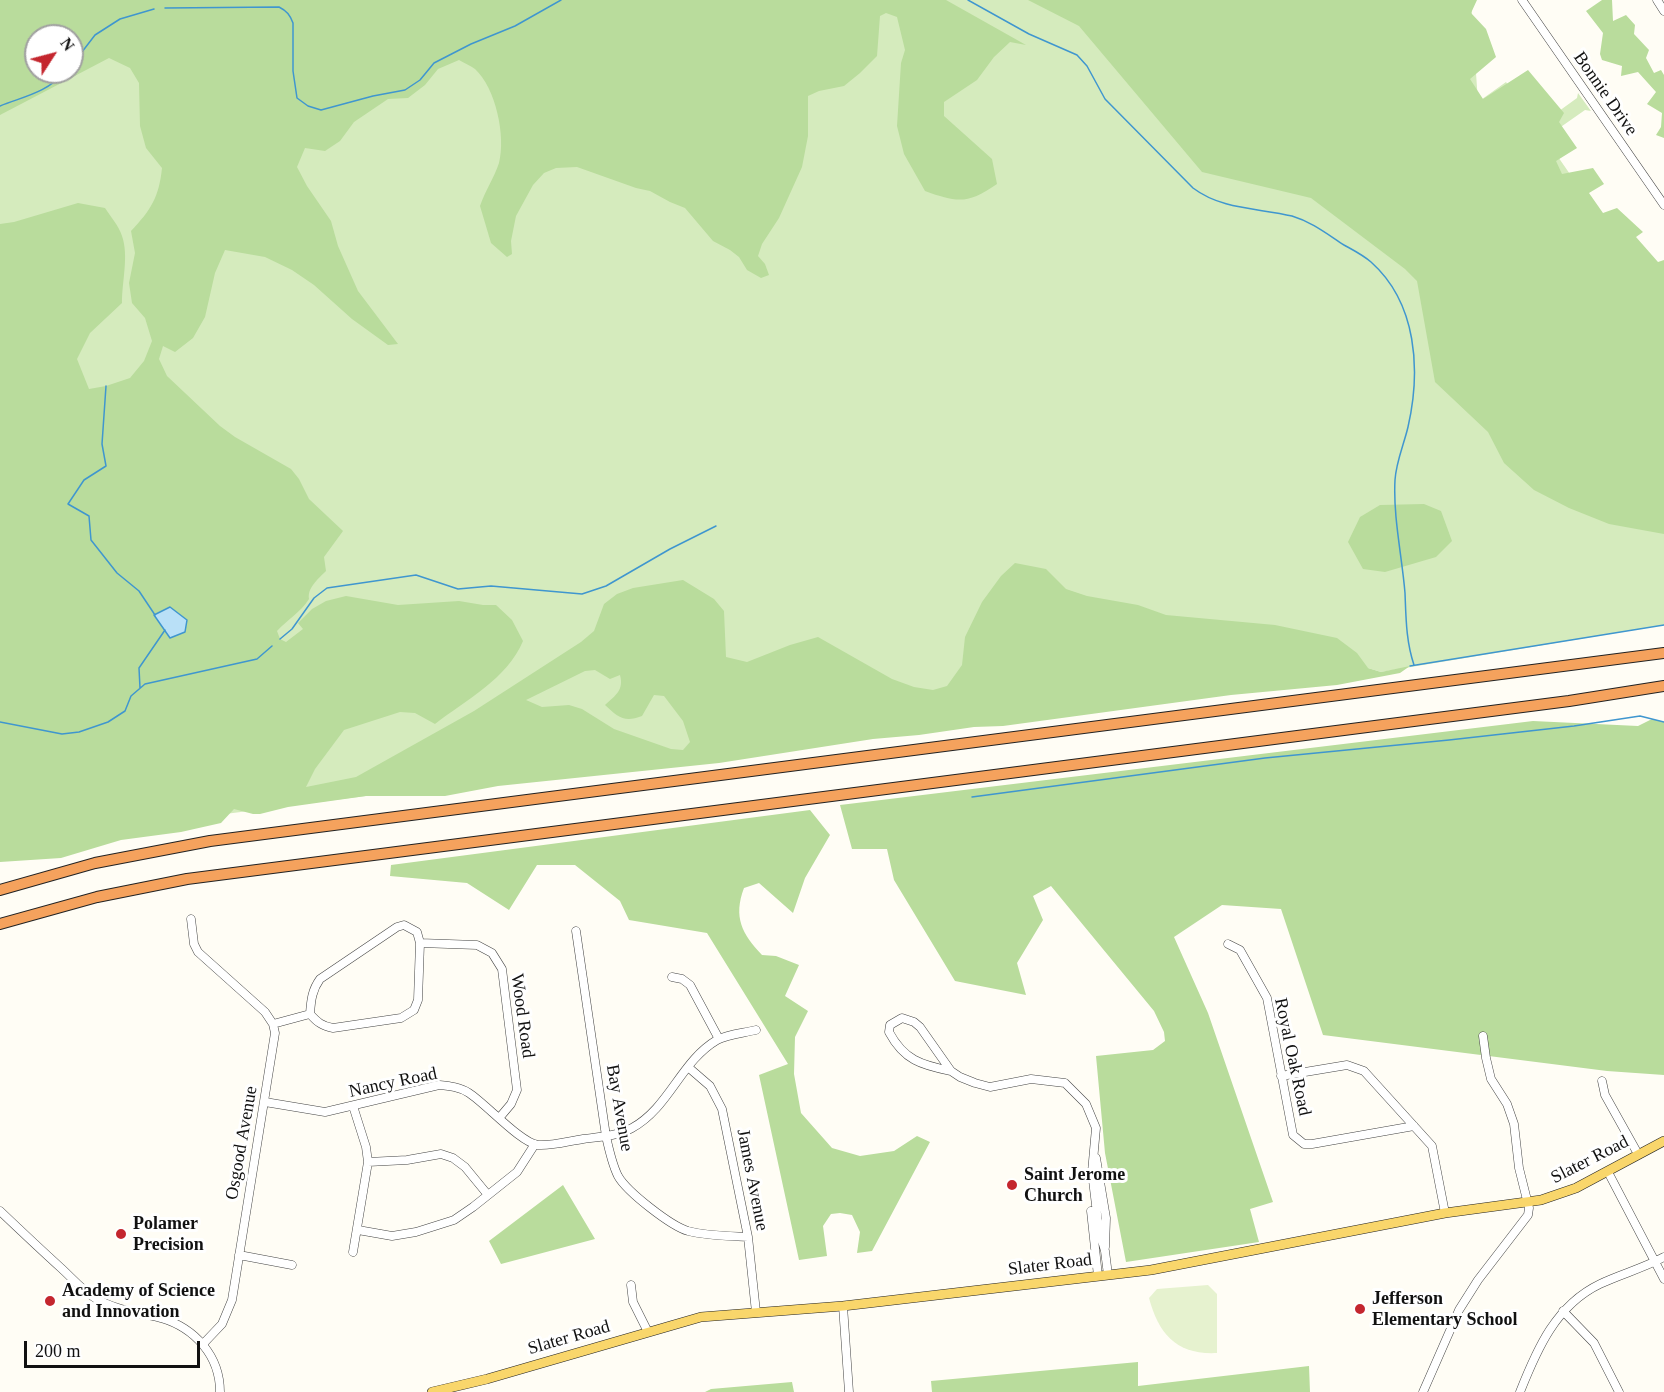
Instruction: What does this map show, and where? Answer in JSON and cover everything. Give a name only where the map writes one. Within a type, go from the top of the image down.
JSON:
[{"type":"highway","points":[[1639,656],[1664,648]]},
{"type":"highway","points":[[0,890],[112,859],[210,842],[1664,653]]},
{"type":"highway","points":[[0,924],[97,897],[196,878],[1619,694],[1664,686]]},
{"type":"highway","points":[[1619,694],[1664,693]]},
{"type":"main road","name":"Slater Road","points":[[432,1392],[480,1381],[701,1317],[843,1306],[1151,1270],[1445,1213],[1527,1202],[1559,1195],[1608,1172],[1664,1141]]},
{"type":"street","name":"Bonnie Drive","points":[[1522,0],[1664,205]]},
{"type":"street","points":[[1657,0],[1664,11]]},
{"type":"street","points":[[191,919],[194,944],[198,952],[265,1012],[273,1024],[310,1014]]},
{"type":"street","points":[[404,925],[417,932],[420,943],[418,1000],[414,1010],[401,1018],[333,1028],[324,1027],[310,1014],[314,987],[320,979],[397,927],[404,925]]},
{"type":"street","name":"Bay Avenue","points":[[576,931],[606,1136],[612,1162],[620,1179],[635,1197],[684,1230],[711,1236],[748,1237]]},
{"type":"street","name":"Wood Road","points":[[420,943],[477,945],[492,953],[502,969],[517,1090],[512,1104],[500,1117]]},
{"type":"street","name":"Royal Oak Road","points":[[1228,944],[1240,950],[1266,998],[1293,1135],[1304,1144],[1312,1144],[1414,1126]]},
{"type":"street","points":[[672,977],[682,979],[690,985],[719,1039]]},
{"type":"street","points":[[951,1071],[914,1022],[902,1018],[890,1025],[889,1032],[904,1054],[925,1064],[951,1071],[975,1083],[990,1087],[1031,1079],[1065,1083],[1086,1104],[1096,1128],[1092,1172],[1099,1230],[1105,1251],[1103,1275]]},
{"type":"street","name":"Osgood Avenue","points":[[203,1344],[222,1324],[234,1293],[275,1041],[273,1024]]},
{"type":"street","points":[[358,1230],[392,1236],[417,1232],[454,1220],[517,1172],[535,1144],[546,1145],[630,1130],[651,1114],[701,1052],[719,1039],[756,1030]]},
{"type":"street","points":[[1423,1392],[1459,1310],[1478,1280],[1527,1218],[1529,1212],[1519,1168],[1514,1124],[1507,1104],[1491,1079],[1484,1036]]},
{"type":"street","points":[[1281,1076],[1347,1065],[1364,1071],[1432,1146],[1445,1213]]},
{"type":"street","name":"James Avenue","points":[[688,1067],[710,1086],[722,1109],[748,1237],[756,1312]]},
{"type":"street","points":[[1602,1081],[1605,1095],[1638,1154]]},
{"type":"street","name":"Nancy Road","points":[[265,1102],[325,1112],[438,1085],[455,1087],[468,1092],[524,1138],[535,1144]]},
{"type":"street","points":[[353,1106],[366,1146],[368,1162],[353,1252]]},
{"type":"street","points":[[1095,1151],[1088,1178],[1103,1275]]},
{"type":"street","points":[[368,1162],[407,1160],[441,1154],[453,1158],[465,1167],[488,1195]]},
{"type":"street","points":[[1608,1172],[1664,1279]]},
{"type":"street","points":[[0,1211],[93,1297],[113,1306],[172,1322],[189,1332],[203,1344],[216,1366],[220,1392]]},
{"type":"street","points":[[239,1255],[292,1265]]},
{"type":"street","points":[[1520,1392],[1535,1353],[1563,1311],[1576,1297],[1600,1284],[1664,1257]]},
{"type":"street","points":[[631,1285],[633,1302],[648,1332]]},
{"type":"street","points":[[843,1306],[849,1392]]},
{"type":"street","points":[[1563,1311],[1594,1342],[1619,1392]]},
{"type":"green space","points":[[0,0],[1471,0],[1478,102],[1506,82],[1537,127],[1577,98],[1578,93],[1591,111],[1585,110],[1545,138],[1621,248],[1664,360],[1664,625],[1381,672],[1368,668],[186,819],[0,618]]},
{"type":"green space","points":[[0,0],[946,0],[1026,45],[1010,42],[994,57],[977,80],[944,102],[944,116],[992,159],[997,184],[970,198],[962,200],[946,198],[925,191],[904,154],[897,126],[901,63],[905,50],[897,17],[886,13],[880,16],[877,56],[844,86],[819,91],[808,96],[808,136],[802,167],[779,218],[762,244],[758,256],[765,264],[769,275],[761,278],[747,270],[739,257],[730,250],[713,241],[685,208],[650,191],[577,167],[556,168],[544,173],[533,185],[516,216],[511,241],[512,254],[507,257],[491,243],[480,206],[499,163],[501,140],[498,113],[489,88],[482,77],[475,69],[459,60],[438,69],[425,85],[408,98],[388,99],[354,122],[340,141],[325,151],[305,148],[297,167],[331,221],[338,246],[358,291],[398,344],[388,345],[292,270],[265,257],[225,250],[215,273],[205,317],[193,338],[175,352],[163,346],[159,359],[167,376],[220,426],[291,469],[309,499],[343,531],[324,557],[326,571],[311,587],[309,599],[277,631],[280,639],[286,642],[303,629],[298,623],[312,609],[326,601],[346,596],[398,605],[459,601],[496,605],[512,620],[523,641],[507,667],[496,678],[435,724],[415,713],[400,712],[344,730],[315,769],[306,787],[356,777],[474,711],[581,642],[594,631],[604,604],[617,594],[633,588],[683,580],[714,599],[724,611],[726,657],[747,662],[818,637],[892,679],[914,687],[933,690],[947,686],[962,665],[965,637],[982,602],[1001,576],[1015,563],[1046,569],[1066,589],[1087,596],[1138,605],[1166,615],[1275,625],[1337,638],[1357,653],[1368,668],[1381,672],[1410,666],[1400,673],[1337,685],[1231,695],[1003,726],[974,727],[873,739],[719,763],[498,786],[445,796],[366,796],[288,807],[260,814],[234,809],[221,823],[181,832],[121,840],[61,858],[0,862],[0,224],[78,203],[105,208],[119,229],[124,244],[122,303],[90,333],[77,359],[89,389],[130,378],[144,361],[152,341],[145,318],[132,303],[129,283],[135,253],[131,231],[153,202],[159,187],[162,168],[146,148],[140,126],[139,83],[130,68],[109,58],[84,71],[84,24],[24,24],[24,84],[59,84],[0,115]],"holes":[[[595,670],[610,679],[620,675],[621,685],[616,695],[605,705],[622,718],[642,716],[654,695],[664,696],[683,721],[690,742],[683,750],[671,749],[614,729],[582,709],[569,705],[542,707],[526,700],[585,671]]]},
{"type":"green space","points":[[1028,0],[1477,0],[1471,13],[1486,29],[1496,57],[1470,79],[1483,99],[1528,70],[1564,113],[1559,122],[1577,148],[1556,161],[1562,174],[1593,168],[1604,184],[1589,193],[1603,213],[1617,208],[1643,232],[1636,237],[1658,262],[1664,260],[1664,534],[1609,524],[1569,508],[1534,490],[1504,463],[1488,432],[1435,382],[1417,281],[1405,269],[1311,198],[1202,172],[1079,26]]},
{"type":"green space","points":[[1602,0],[1612,0],[1613,21],[1626,15],[1635,25],[1634,34],[1649,50],[1646,58],[1654,73],[1661,70],[1664,75],[1664,138],[1656,135],[1661,127],[1662,113],[1647,104],[1656,92],[1638,72],[1621,76],[1622,66],[1602,60],[1600,54],[1603,33],[1586,11]]},
{"type":"green space","points":[[1424,504],[1441,511],[1452,541],[1436,557],[1385,572],[1363,569],[1348,542],[1360,517],[1380,505]]},
{"type":"green space","points":[[1652,719],[1664,722],[1664,1075],[1607,1071],[1323,1035],[1281,909],[1222,905],[1174,937],[1208,1013],[1273,1202],[1250,1209],[1259,1242],[1126,1262],[1105,1153],[1096,1056],[1153,1050],[1165,1041],[1164,1032],[1154,1011],[1051,886],[1033,896],[1043,920],[1017,963],[1026,995],[955,981],[894,880],[887,849],[852,849],[840,805],[1533,721],[1638,726]]},
{"type":"green space","points":[[810,810],[830,835],[805,878],[793,913],[759,883],[744,888],[739,908],[741,924],[749,940],[762,955],[776,956],[799,965],[785,996],[808,1011],[795,1037],[794,1074],[801,1113],[832,1148],[860,1156],[894,1151],[917,1136],[930,1142],[872,1251],[857,1253],[860,1232],[852,1215],[831,1214],[823,1226],[827,1256],[799,1260],[759,1075],[788,1064],[707,933],[629,920],[620,901],[575,865],[537,865],[509,910],[467,883],[390,876],[391,865]]},
{"type":"green space","points":[[563,1185],[595,1239],[501,1264],[489,1241]]},
{"type":"green space","points":[[1208,1285],[1217,1294],[1217,1353],[1191,1350],[1172,1340],[1158,1322],[1149,1298],[1157,1289]]},
{"type":"green space","points":[[1138,1362],[1138,1386],[1309,1366],[1310,1392],[932,1392],[931,1381]]},
{"type":"green space","points":[[792,1382],[794,1392],[705,1392],[711,1389]]},
{"type":"water","points":[[170,607],[187,620],[185,632],[170,638],[154,615]]},
{"type":"waterway","points":[[165,8],[279,7],[288,14],[293,23],[293,71],[297,98],[308,106],[321,110],[405,90],[420,80],[434,63],[471,44],[515,26],[561,0]]},
{"type":"waterway","points":[[968,0],[1029,34],[1077,55],[1087,66],[1105,99],[1193,188],[1216,201],[1292,216],[1306,222],[1365,257],[1386,279],[1398,297],[1406,317],[1412,338],[1414,361],[1412,405],[1395,480],[1396,522],[1409,647],[1414,665]]},
{"type":"waterway","points":[[84,49],[95,35],[120,19],[154,9]]},
{"type":"waterway","points":[[0,106],[51,84]]},
{"type":"waterway","points":[[106,386],[102,444],[106,466],[84,480],[68,504],[89,516],[91,540],[117,573],[139,591],[155,615]]},
{"type":"waterway","points":[[280,639],[292,629],[314,598],[327,588],[416,575],[458,589],[491,586],[582,594],[606,586],[670,549],[716,526]]},
{"type":"waterway","points":[[1410,666],[1664,625]]},
{"type":"waterway","points":[[140,688],[139,668],[165,630]]},
{"type":"waterway","points":[[0,722],[62,734],[79,732],[108,722],[125,711],[131,696],[145,684],[257,659],[272,646]]},
{"type":"waterway","points":[[972,797],[1265,758],[1449,740],[1640,716],[1664,722]]},
{"type":"place","name":"Saint Jerome Church","points":[[1012,1185]]},
{"type":"place","name":"Polamer Precision","points":[[121,1234]]},
{"type":"place","name":"Academy of Science and Innovation","points":[[50,1301]]},
{"type":"place","name":"Jefferson Elementary School","points":[[1360,1309]]}]
